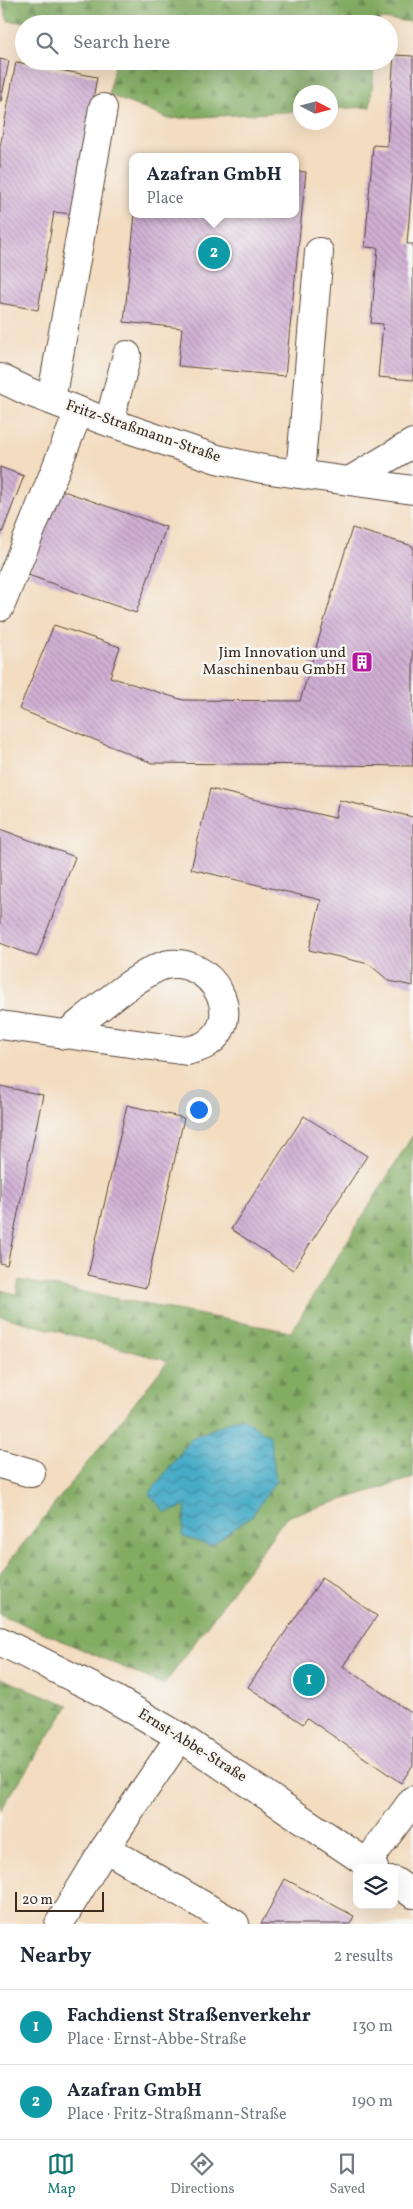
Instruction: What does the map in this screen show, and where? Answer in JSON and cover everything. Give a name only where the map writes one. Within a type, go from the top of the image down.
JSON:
[{"type":"street","points":[[0,608],[65,406],[103,108]]},
{"type":"street","points":[[300,474],[319,252]]},
{"type":"street","points":[[109,422],[127,355]]},
{"type":"street","name":"Fritz-Straßmann-Straße","points":[[0,378],[65,406],[217,458],[300,474],[413,490]]},
{"type":"street","points":[[0,579],[65,406]]},
{"type":"street","points":[[351,480],[413,443]]},
{"type":"street","points":[[0,1025],[65,1035],[187,1051],[204,1046],[221,1028],[223,1015],[220,990],[200,972],[184,966],[166,965],[148,972],[65,1035]]},
{"type":"street","points":[[0,1464],[31,1473]]},
{"type":"street","name":"Ernst-Abbe-Straße","points":[[0,1641],[106,1694],[180,1737],[367,1864]]},
{"type":"street","points":[[59,1924],[105,1848],[180,1737]]},
{"type":"street","points":[[371,1864],[413,1800]]},
{"type":"street","points":[[105,1848],[235,1924]]},
{"type":"street","points":[[398,1884],[413,1894]]},
{"type":"green space","points":[[1,0],[413,0],[413,22],[398,21],[398,15],[15,15],[15,21],[8,21]]},
{"type":"green space","points":[[113,70],[374,70],[370,107],[338,109],[338,85],[293,85],[293,111],[169,119],[109,95]]},
{"type":"green space","points":[[413,1135],[413,1478],[286,1517],[164,1685],[0,1614],[0,1573],[168,1361],[0,1316],[0,1290],[16,1294],[19,1280],[291,1332]]},
{"type":"green space","points":[[0,1678],[69,1705],[0,1811]]},
{"type":"water","points":[[240,1417],[270,1436],[276,1481],[252,1516],[210,1546],[182,1536],[186,1506],[166,1513],[149,1494],[192,1438]]},
{"type":"building","points":[[398,55],[413,56],[413,171],[407,244],[413,244],[413,380],[378,377],[383,324],[371,323],[378,248],[365,247],[373,145],[387,146],[393,70],[398,70]]},
{"type":"building","points":[[0,59],[9,61],[1,101],[0,101]]},
{"type":"building","points":[[15,67],[15,70],[59,70],[97,77],[72,214],[54,212],[38,310],[0,303],[0,147]]},
{"type":"building","points":[[299,171],[306,172],[285,376],[178,366],[182,328],[124,322],[135,218],[299,218]]},
{"type":"building","points":[[0,467],[24,476],[0,538]]},
{"type":"building","points":[[58,489],[166,527],[136,613],[28,575]]},
{"type":"building","name":"Jim Innovation und Maschinenbau GmbH","points":[[352,528],[413,546],[413,766],[152,763],[19,709],[54,625],[120,647],[110,677],[183,700],[300,701]]},
{"type":"building","points":[[210,789],[335,818],[339,800],[413,817],[413,986],[389,981],[369,964],[309,950],[321,900],[191,869]]},
{"type":"building","points":[[0,829],[75,857],[37,957],[0,943]]},
{"type":"building","points":[[0,1086],[43,1095],[7,1265],[0,1263]]},
{"type":"building","points":[[127,1105],[184,1118],[146,1288],[88,1275]]},
{"type":"building","points":[[304,1116],[367,1156],[293,1270],[231,1229]]},
{"type":"building","points":[[322,1578],[377,1616],[343,1666],[413,1714],[413,1765],[401,1783],[307,1718],[303,1724],[248,1687]]},
{"type":"building","points":[[285,1879],[354,1916],[350,1924],[261,1924]]},
{"type":"place","name":"Azafran GmbH","points":[[214,253]]},
{"type":"place","name":"Jim Innovation und Maschinenbau GmbH","points":[[362,662]]},
{"type":"place","name":"Fachdienst Straßenverkehr","points":[[309,1680]]}]
